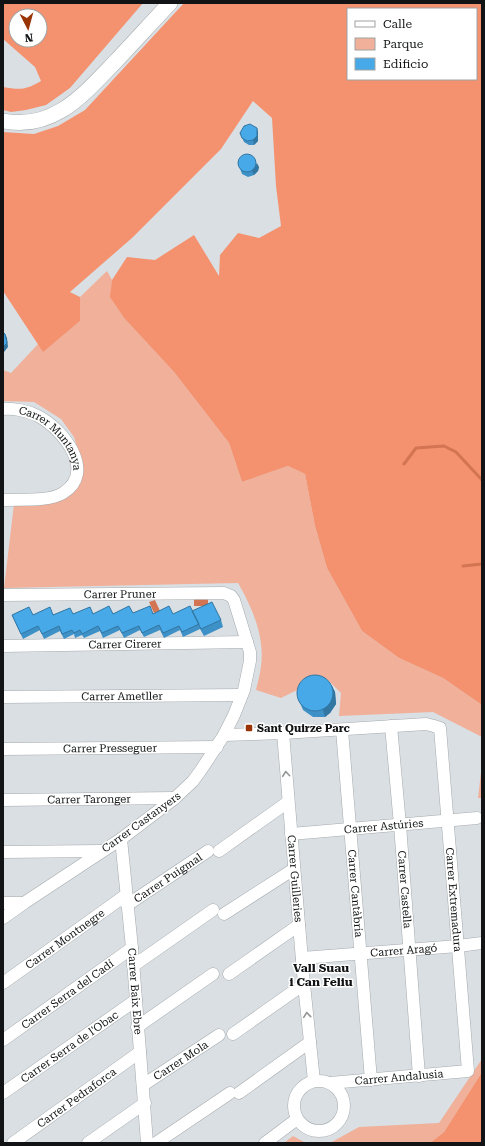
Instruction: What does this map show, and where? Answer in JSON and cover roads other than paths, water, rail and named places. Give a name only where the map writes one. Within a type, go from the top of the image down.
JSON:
[{"type":"main road","points":[[3,121],[19,123],[36,121],[54,115],[63,110],[82,95],[170,3]]},
{"type":"street","name":"Carrer Muntanya","points":[[3,409],[28,412],[38,416],[50,424],[61,433],[69,444],[75,456],[77,468],[76,477],[72,486],[62,494],[50,498],[3,500]]},
{"type":"street","points":[[3,500],[3,512]]},
{"type":"street","name":"Carrer Pruner","points":[[3,595],[214,592],[224,593],[231,596],[234,600]]},
{"type":"street","name":"Carrer Castanyers","points":[[3,918],[121,839],[175,798],[193,781],[224,735],[241,695],[250,661],[250,652],[234,600]]},
{"type":"street","name":"Carrer Cirerer","points":[[3,646],[247,642]]},
{"type":"street","name":"Carrer Ametller","points":[[3,697],[241,695]]},
{"type":"street","name":"Carrer Extremadura","points":[[391,726],[426,724],[440,728],[468,1071]]},
{"type":"street","points":[[224,735],[342,730],[391,726]]},
{"type":"street","name":"Carrer Castella","points":[[391,726],[419,1076]]},
{"type":"street","name":"Carrer Cantàbria","points":[[342,730],[371,1080]]},
{"type":"street","name":"Carrer Guilleries","points":[[282,733],[314,1081]]},
{"type":"street","name":"Carrer Presseguer","points":[[3,749],[217,747]]},
{"type":"street","name":"Carrer Taronger","points":[[3,800],[175,798]]},
{"type":"street","name":"Carrer Puigmal","points":[[126,900],[214,851],[288,802]]},
{"type":"street","name":"Carrer Astúries","points":[[291,834],[477,818]]},
{"type":"street","name":"Carrer Baix Ebre","points":[[121,839],[132,948],[147,1143]]},
{"type":"street","points":[[3,852],[101,851]]},
{"type":"street","points":[[133,966],[218,912],[294,868]]},
{"type":"street","name":"Carrer Montnegre","points":[[3,983],[126,900]]},
{"type":"street","points":[[3,903],[24,903]]},
{"type":"street","points":[[229,974],[299,925]]},
{"type":"street","name":"Carrer Aragó","points":[[302,958],[482,943]]},
{"type":"street","name":"Carrer Serra del Cadí","points":[[3,1040],[132,948]]},
{"type":"street","points":[[137,1027],[213,974]]},
{"type":"street","points":[[234,1034],[304,984]]},
{"type":"street","name":"Carrer Serra de l'Obac","points":[[3,1093],[136,1000]]},
{"type":"street","name":"Carrer Mola","points":[[143,1085],[219,1035]]},
{"type":"street","points":[[156,1143],[310,1042]]},
{"type":"street","name":"Carrer Pedraforca","points":[[13,1143],[140,1052]]},
{"type":"street","name":"Carrer Andalusia","points":[[330,1084],[468,1071]]},
{"type":"street","points":[[314,1081],[326,1082],[330,1084],[335,1087],[342,1097],[344,1110],[337,1123],[330,1129],[320,1131],[306,1128],[297,1119],[293,1108],[298,1091],[314,1081]]},
{"type":"street","points":[[88,1143],[145,1103]]},
{"type":"street","points":[[265,1143],[297,1119]]},
{"type":"waterway","points":[[404,464],[416,448],[444,446],[456,452],[482,480]]},
{"type":"waterway","points":[[463,566],[482,564]]},
{"type":"place","name":"Sant Quirze Parc","points":[[249,728]]},
{"type":"district","name":"Vall Suau i Can Feliu","points":[[321,975]]}]
